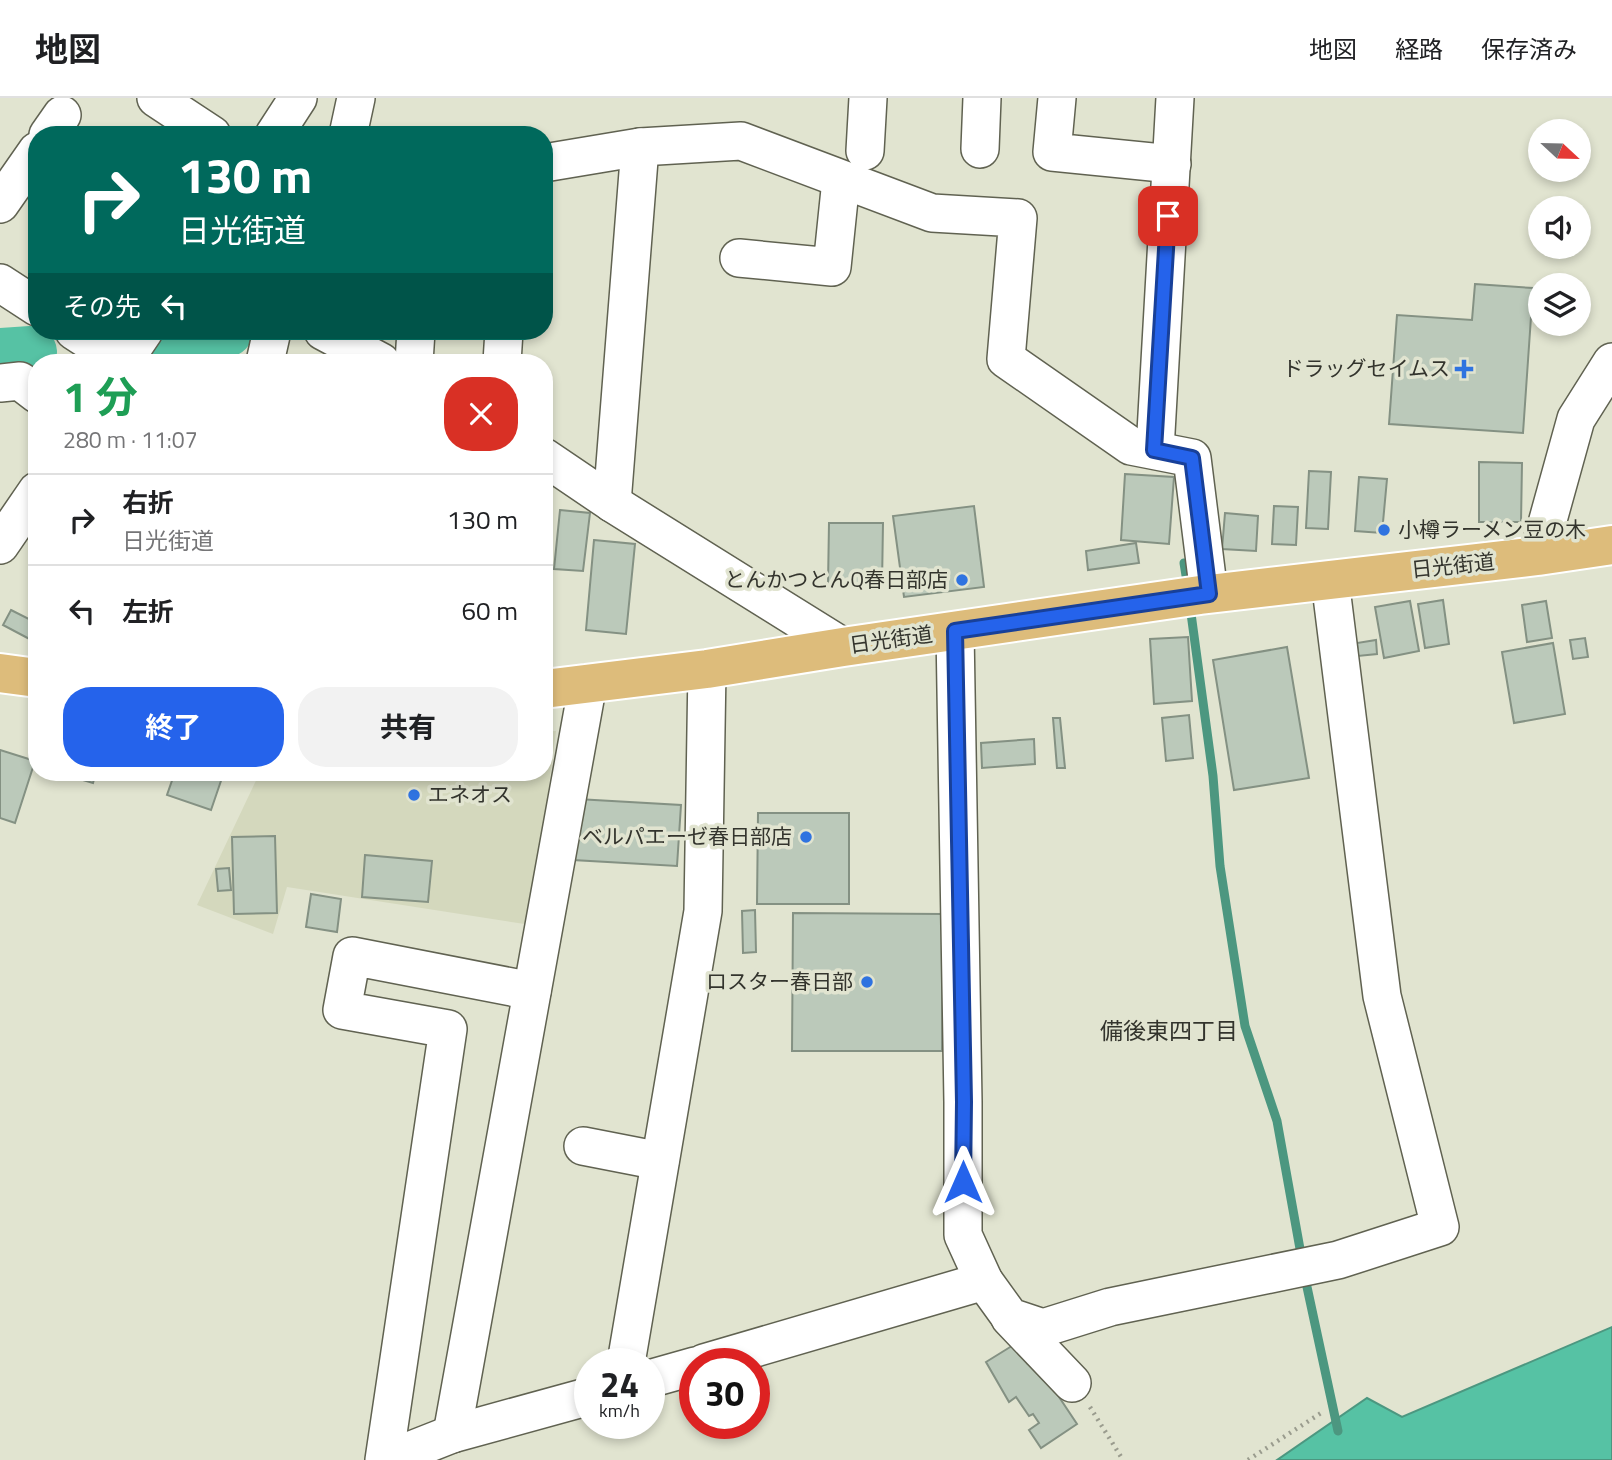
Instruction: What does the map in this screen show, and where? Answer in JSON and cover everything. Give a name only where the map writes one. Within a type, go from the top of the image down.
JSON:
[{"type":"highway","name":"日光街道","points":[[553,688],[707,669],[1205,594],[1612,545]]},
{"type":"highway","points":[[0,673],[28,677]]},
{"type":"street","points":[[156,98],[198,126]]},
{"type":"street","points":[[280,126],[298,98]]},
{"type":"street","points":[[350,126],[356,98]]},
{"type":"street","points":[[864,151],[868,98]]},
{"type":"street","points":[[979,149],[982,98]]},
{"type":"street","points":[[1056,98],[1052,152],[1171,164]]},
{"type":"street","points":[[1154,450],[1175,98]]},
{"type":"street","points":[[553,162],[640,147],[741,141],[932,213],[1018,218],[1006,359],[1131,446],[1192,458],[1205,594]]},
{"type":"street","points":[[612,503],[640,147]]},
{"type":"street","points":[[0,204],[28,164]]},
{"type":"street","points":[[739,258],[832,267],[841,180]]},
{"type":"street","points":[[0,283],[28,301]]},
{"type":"street","points":[[88,340],[110,354]]},
{"type":"street","points":[[340,340],[367,354]]},
{"type":"street","points":[[1538,556],[1576,419],[1612,362]]},
{"type":"street","points":[[0,383],[20,381],[28,387]]},
{"type":"street","points":[[553,463],[612,503],[843,647]]},
{"type":"street","points":[[0,545],[28,504]]},
{"type":"street","points":[[1010,1317],[1043,1328],[1110,1307],[1322,1263],[1440,1227],[1382,996],[1330,579]]},
{"type":"street","points":[[955,631],[964,1102],[962,1235],[984,1281],[1010,1317],[1072,1383]]},
{"type":"street","points":[[629,1348],[702,911],[707,669]]},
{"type":"street","points":[[452,1434],[588,683]]},
{"type":"street","points":[[448,1030],[342,1010],[352,956],[532,991]]},
{"type":"street","points":[[459,976],[448,1030],[385,1460],[452,1434],[574,1400]]},
{"type":"street","points":[[583,1146],[660,1161]]},
{"type":"street","points":[[755,1348],[984,1281]]},
{"type":"path","points":[[1072,1383],[1123,1460]]},
{"type":"path","points":[[1248,1460],[1321,1413]]},
{"type":"shaded area","points":[[553,731],[556,731],[553,754]]},
{"type":"shaded area","points":[[256,781],[550,781],[531,925],[287,887],[273,934],[197,905]]},
{"type":"water","points":[[1612,1327],[1612,1460],[1277,1460],[1367,1398],[1402,1417]]},
{"type":"building","points":[[1475,284],[1528,288],[1530,336],[1523,433],[1389,424],[1397,315],[1472,320]]},
{"type":"building","points":[[1479,462],[1522,463],[1521,522],[1479,522]]},
{"type":"building","points":[[1309,471],[1331,472],[1328,529],[1306,528]]},
{"type":"building","points":[[1125,474],[1174,477],[1169,544],[1121,540]]},
{"type":"building","points":[[1359,477],[1387,479],[1382,533],[1355,531]]},
{"type":"building","points":[[974,506],[984,587],[904,597],[893,516]]},
{"type":"building","points":[[1274,506],[1298,507],[1296,545],[1272,544]]},
{"type":"building","points":[[560,510],[590,513],[583,571],[554,569]]},
{"type":"building","points":[[1225,513],[1258,516],[1256,551],[1222,549]]},
{"type":"building","points":[[829,523],[883,523],[882,585],[828,585]]},
{"type":"building","points":[[594,540],[635,544],[626,634],[586,630]]},
{"type":"building","points":[[1136,543],[1139,563],[1088,570],[1086,551]]},
{"type":"building","points":[[1443,600],[1449,644],[1425,648],[1418,604]]},
{"type":"building","points":[[1410,601],[1419,651],[1384,658],[1375,607]]},
{"type":"building","points":[[1546,601],[1552,638],[1527,642],[1522,605]]},
{"type":"building","points":[[11,610],[28,618],[28,638],[3,625]]},
{"type":"building","points":[[1188,637],[1192,701],[1154,704],[1150,639]]},
{"type":"building","points":[[1585,638],[1588,657],[1573,659],[1570,640]]},
{"type":"building","points":[[1376,640],[1377,654],[1358,656],[1357,643]]},
{"type":"building","points":[[1553,643],[1565,714],[1514,723],[1502,652]]},
{"type":"building","points":[[1287,647],[1309,778],[1234,790],[1213,660]]},
{"type":"building","points":[[1189,715],[1193,758],[1166,761],[1162,718]]},
{"type":"building","points":[[1053,718],[1060,718],[1065,768],[1057,768]]},
{"type":"building","points":[[1034,739],[1035,764],[982,768],[981,743]]},
{"type":"building","points":[[0,750],[28,759],[29,781],[15,823],[0,818]]},
{"type":"building","points":[[172,781],[221,781],[211,810],[167,795]]},
{"type":"building","points":[[577,799],[681,805],[677,866],[573,860]]},
{"type":"building","points":[[758,813],[849,813],[849,904],[757,904]]},
{"type":"building","points":[[275,836],[277,913],[234,914],[232,837]]},
{"type":"building","points":[[365,855],[432,861],[428,902],[362,897]]},
{"type":"building","points":[[229,868],[231,890],[218,891],[216,869]]},
{"type":"building","points":[[311,894],[341,899],[337,932],[306,927]]},
{"type":"building","points":[[755,910],[756,952],[743,953],[742,911]]},
{"type":"building","name":"ロスター春日部","points":[[793,913],[943,914],[942,1051],[792,1051]]},
{"type":"building","points":[[1015,1344],[1027,1363],[1033,1358],[1077,1424],[1041,1448],[1029,1430],[1039,1423],[1033,1414],[1029,1416],[1016,1397],[1009,1402],[986,1362]]},
{"type":"waterway","points":[[174,342],[207,340]]},
{"type":"waterway","points":[[0,354],[31,352]]},
{"type":"waterway","points":[[1184,563],[1188,588]]},
{"type":"waterway","points":[[1190,606],[1213,776],[1220,866],[1245,1026],[1277,1121],[1302,1260]]},
{"type":"waterway","points":[[1304,1273],[1338,1431]]},
{"type":"place","name":"ドラッグセイムス","points":[[1464,369]]},
{"type":"place","name":"小樽ラーメン豆の木","points":[[1384,530]]},
{"type":"place","name":"とんかつとんQ春日部店","points":[[962,580]]},
{"type":"place","name":"エネオス","points":[[414,795]]},
{"type":"place","name":"ベルパエーゼ春日部店","points":[[806,837]]},
{"type":"place","name":"ロスター春日部","points":[[867,982]]},
{"type":"district","name":"備後東四丁目","points":[[1169,1031]]},
{"type":"route","points":[[963,1182],[964,1102],[955,631],[1209,594],[1192,458],[1154,450],[1168,216]]}]
